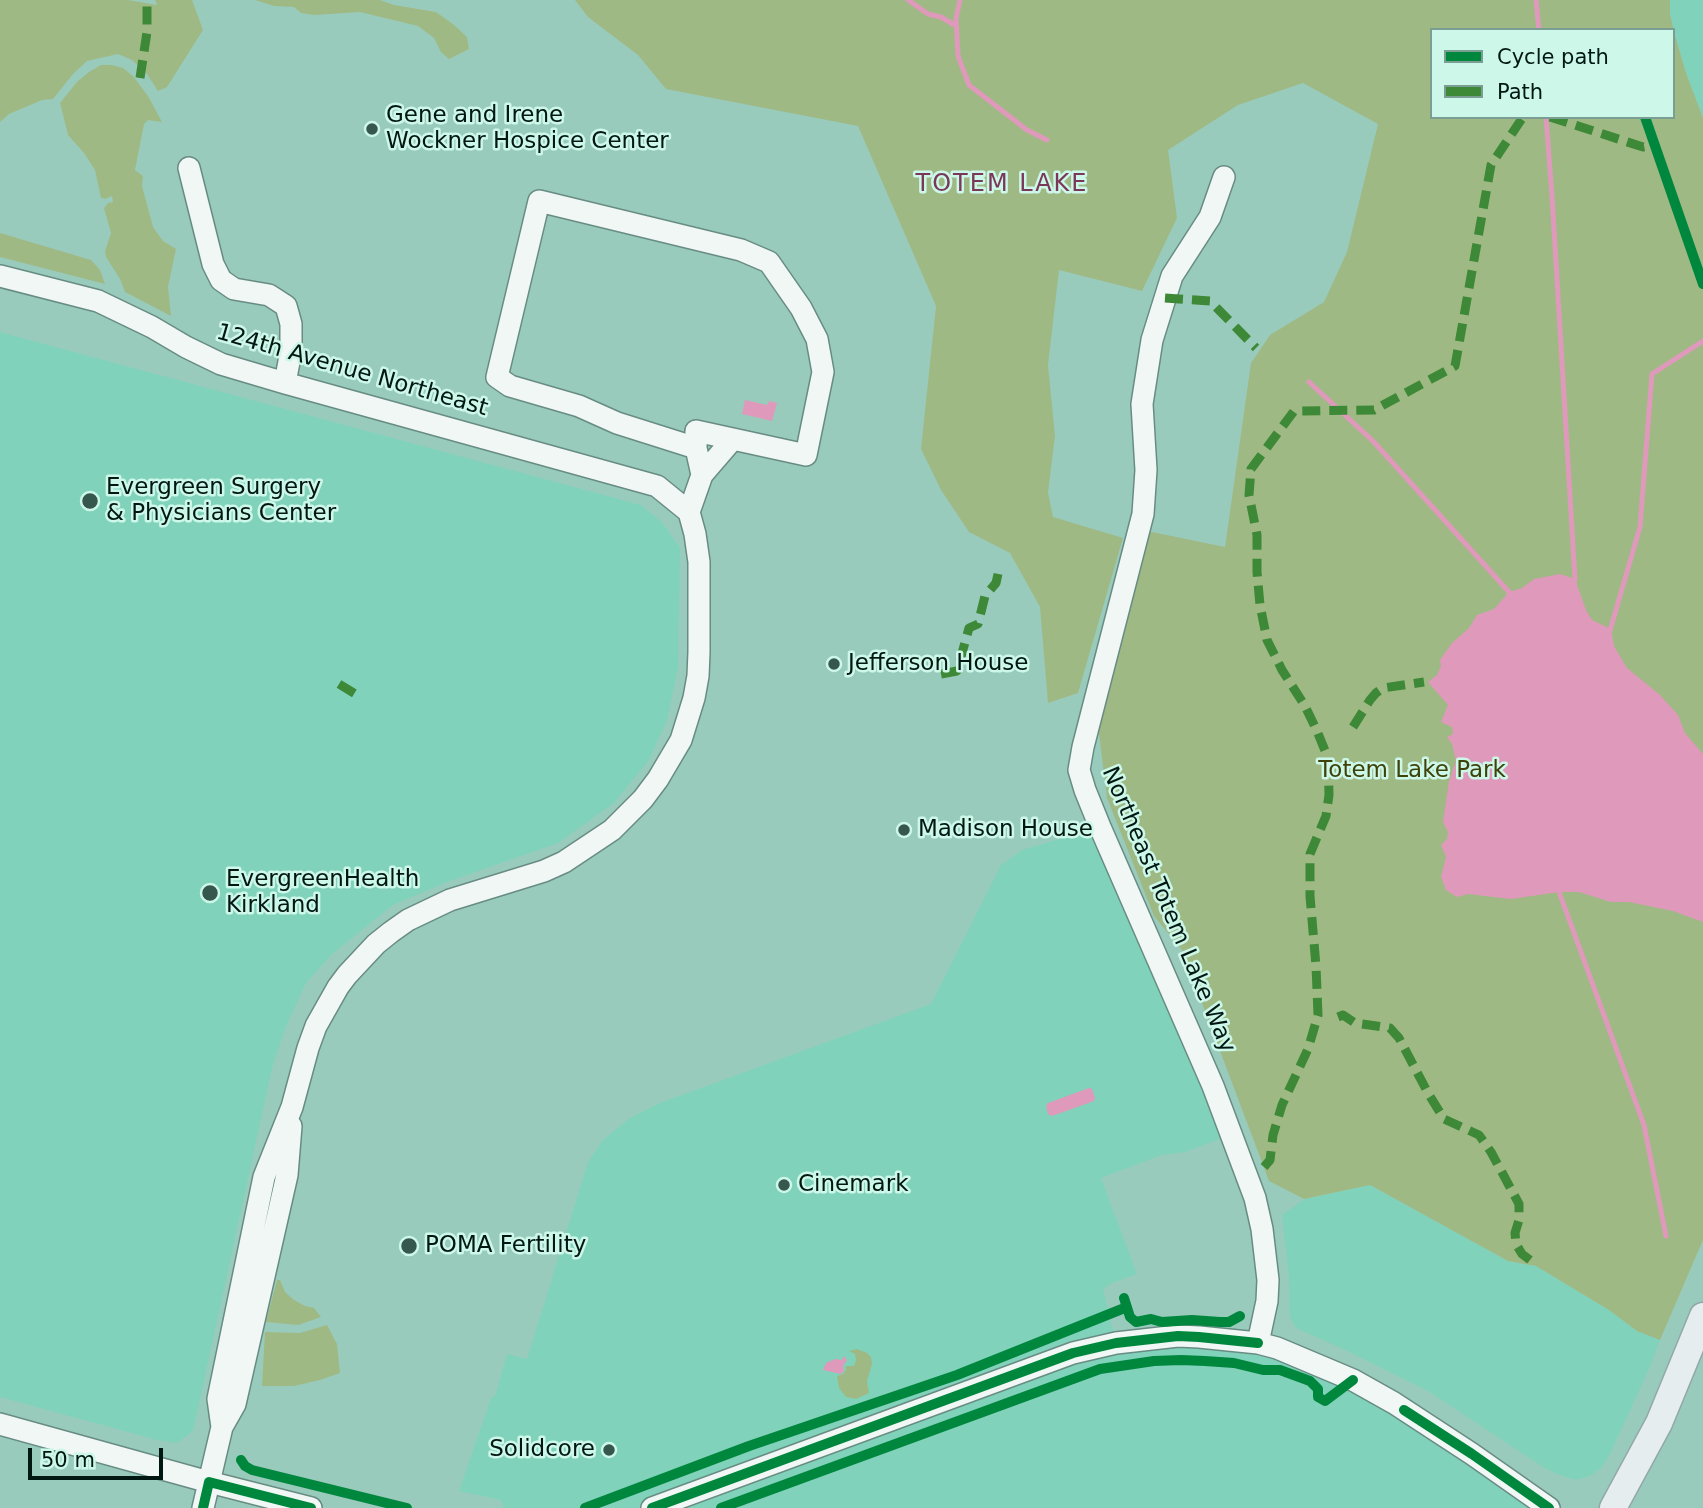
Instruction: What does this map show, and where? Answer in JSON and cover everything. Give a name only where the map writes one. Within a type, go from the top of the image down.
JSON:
[{"type":"main road","points":[[1613,1508],[1653,1435],[1703,1316]]},
{"type":"street","points":[[189,168],[213,264],[221,280],[234,289],[269,295],[286,306],[291,324],[291,351],[285,383]]},
{"type":"street","name":"Northeast Totem Lake Way","points":[[1224,177],[1210,217],[1172,276],[1152,340],[1142,404],[1146,470],[1143,514],[1079,770],[1100,827],[1205,1067],[1255,1198],[1268,1280],[1267,1301],[1258,1343]]},
{"type":"street","points":[[696,448],[617,423],[579,406],[510,386],[497,377],[539,201],[741,250],[769,262],[801,308],[817,339],[823,372],[806,455],[696,431],[696,448],[702,475]]},
{"type":"street","name":"124th Avenue Northeast","points":[[0,276],[98,301],[221,364],[657,486],[689,512]]},
{"type":"street","points":[[203,1508],[222,1427],[218,1399],[264,1177],[292,1107],[307,1048],[316,1026],[338,987],[362,959],[376,944],[408,920],[450,900],[544,871],[564,862],[612,830],[643,799],[658,779],[684,730],[698,676],[699,562],[689,512],[702,475],[733,439]]},
{"type":"street","points":[[652,1508],[1073,1353],[1116,1343],[1178,1336],[1258,1343],[1319,1364],[1394,1404],[1549,1508]]},
{"type":"street","points":[[0,1424],[311,1508]]},
{"type":"shaded area","points":[[1670,0],[1703,0],[1703,118],[1686,73],[1670,14]]},
{"type":"shaded area","name":"EvergreenHealth Kirkland","points":[[0,332],[641,505],[662,522],[680,548],[678,668],[667,720],[649,760],[614,803],[558,843],[447,882],[393,905],[332,954],[306,983],[286,1026],[272,1068],[193,1431],[177,1443],[157,1440],[0,1397]]},
{"type":"shaded area","points":[[745,400],[767,405],[769,401],[777,403],[772,421],[742,414]]},
{"type":"shaded area","points":[[1560,574],[1575,579],[1586,610],[1592,620],[1611,629],[1614,646],[1627,668],[1660,695],[1678,715],[1685,733],[1703,754],[1703,922],[1673,911],[1629,902],[1611,902],[1579,892],[1511,899],[1468,894],[1457,897],[1446,890],[1441,877],[1446,857],[1441,845],[1447,839],[1448,832],[1443,822],[1449,781],[1456,761],[1452,744],[1447,737],[1453,734],[1452,727],[1441,722],[1448,705],[1428,682],[1437,675],[1441,666],[1440,660],[1452,643],[1469,628],[1477,615],[1494,609],[1509,592],[1522,588],[1534,579]]},
{"type":"shaded area","points":[[1100,827],[1232,1134],[1185,1152],[1162,1155],[1101,1178],[1137,1274],[1103,1289],[1116,1343],[1178,1336],[1319,1364],[1549,1508],[504,1508],[501,1500],[459,1491],[491,1398],[495,1396],[507,1354],[527,1359],[588,1162],[603,1140],[630,1118],[660,1103],[931,1004],[1001,865],[1022,850]]},
{"type":"shaded area","points":[[1092,1089],[1094,1101],[1052,1116],[1048,1114],[1048,1103]]},
{"type":"shaded area","points":[[1370,1185],[1508,1261],[1536,1266],[1609,1310],[1637,1331],[1660,1340],[1609,1456],[1601,1468],[1590,1476],[1576,1480],[1559,1475],[1428,1391],[1296,1328],[1290,1317],[1282,1215],[1305,1199]]},
{"type":"shaded area","points":[[844,1356],[847,1360],[841,1374],[823,1370],[826,1363],[835,1359],[842,1360]]},
{"type":"green space","points":[[0,0],[128,0],[157,5],[155,0],[192,0],[203,30],[167,87],[158,91],[147,74],[132,60],[118,54],[87,61],[53,99],[42,100],[9,114],[0,122]]},
{"type":"green space","points":[[255,0],[380,0],[436,12],[467,37],[469,49],[449,59],[441,52],[434,38],[418,26],[360,12],[314,15],[301,13],[294,7],[274,6]]},
{"type":"green space","name":"Totem Lake Park","points":[[575,0],[1670,0],[1673,28],[1430,28],[1430,119],[1675,119],[1675,35],[1703,118],[1703,1240],[1660,1340],[1637,1331],[1609,1310],[1536,1266],[1508,1261],[1370,1185],[1304,1199],[1269,1181],[1182,950],[1154,916],[1107,798],[1097,718],[1147,531],[1225,547],[1251,363],[1270,335],[1324,302],[1347,252],[1378,124],[1303,83],[1238,105],[1168,150],[1177,218],[1142,291],[1059,270],[1048,365],[1055,436],[1048,493],[1053,517],[1123,538],[1078,693],[1048,703],[1040,607],[1010,553],[969,532],[941,490],[921,449],[936,306],[858,126],[666,89],[638,55],[588,17]]},
{"type":"green space","points":[[101,65],[123,68],[133,76],[162,122],[148,120],[144,124],[135,170],[143,176],[142,186],[153,227],[163,241],[176,249],[168,287],[171,316],[125,292],[105,251],[111,233],[104,208],[113,202],[112,196],[101,198],[95,170],[68,135],[60,103],[77,82]]},
{"type":"green space","points":[[0,233],[91,260],[100,270],[105,284],[0,257]]},
{"type":"green space","points":[[277,1280],[280,1280],[285,1292],[294,1300],[314,1308],[321,1317],[298,1325],[266,1322]]},
{"type":"green space","points":[[327,1325],[337,1344],[340,1373],[294,1386],[262,1386],[265,1332],[300,1333]]},
{"type":"green space","points":[[857,1349],[871,1357],[872,1364],[867,1381],[869,1393],[856,1399],[846,1397],[839,1388],[837,1376],[843,1374],[845,1367],[854,1366],[855,1354],[849,1351]]},
{"type":"waterway","points":[[908,0],[928,14],[941,17],[956,26]]},
{"type":"waterway","points":[[960,0],[956,18],[958,56],[969,85],[1027,130],[1047,140]]},
{"type":"waterway","points":[[1536,0],[1539,28]]},
{"type":"waterway","points":[[1546,119],[1574,584]]},
{"type":"waterway","points":[[1609,634],[1640,527],[1652,374],[1703,341]]},
{"type":"waterway","points":[[1309,382],[1373,441],[1509,592],[1509,597]]},
{"type":"waterway","points":[[1558,889],[1644,1125],[1666,1236]]},
{"type":"marked path","points":[[140,78],[147,32],[147,0]]},
{"type":"marked path","points":[[1264,1167],[1270,1160],[1273,1135],[1282,1105],[1308,1049],[1318,1015],[1310,854],[1326,816],[1329,795],[1328,758],[1305,706],[1267,640],[1260,605],[1257,535],[1249,495],[1251,469],[1294,411],[1374,410],[1455,366],[1491,165],[1522,119]]},
{"type":"marked path","points":[[1556,119],[1643,147],[1654,145]]},
{"type":"marked path","points":[[1165,298],[1210,301],[1256,348]]},
{"type":"marked path","points":[[941,674],[957,671],[969,628],[978,624],[985,596],[996,583],[1000,565]]},
{"type":"marked path","points":[[1353,727],[1370,700],[1383,688],[1424,682]]},
{"type":"marked path","points":[[339,684],[362,698]]},
{"type":"marked path","points":[[1338,1017],[1343,1015],[1355,1023],[1390,1028],[1399,1038],[1444,1119],[1479,1135],[1519,1204],[1516,1244],[1530,1260]]},
{"type":"cycle path","points":[[1646,119],[1703,284]]},
{"type":"cycle path","points":[[1124,1298],[1130,1317],[1136,1322],[1151,1319],[1162,1322],[1229,1322],[1240,1316]]},
{"type":"cycle path","points":[[585,1508],[749,1446],[957,1375],[1127,1307]]},
{"type":"cycle path","points":[[652,1508],[1073,1353],[1116,1343],[1178,1336],[1258,1343]]},
{"type":"cycle path","points":[[721,1508],[1100,1369],[1154,1361],[1234,1363],[1263,1370],[1280,1370],[1310,1381],[1318,1389],[1318,1397],[1325,1401],[1353,1380]]},
{"type":"cycle path","points":[[1404,1410],[1549,1508]]},
{"type":"cycle path","points":[[241,1460],[252,1470],[407,1508]]},
{"type":"cycle path","points":[[203,1508],[209,1482],[311,1508]]},
{"type":"place","name":"Gene and Irene Wockner Hospice Center","points":[[372,129]]},
{"type":"place","name":"Evergreen Surgery & Physicians Center","points":[[90,501]]},
{"type":"place","name":"Jefferson House","points":[[834,664]]},
{"type":"place","name":"Madison House","points":[[904,830]]},
{"type":"place","name":"EvergreenHealth Kirkland","points":[[210,893]]},
{"type":"place","name":"Cinemark","points":[[784,1185]]},
{"type":"place","name":"POMA Fertility","points":[[409,1246]]},
{"type":"place","name":"Solidcore","points":[[609,1450]]},
{"type":"district","name":"TOTEM LAKE","points":[[1002,185]]}]
